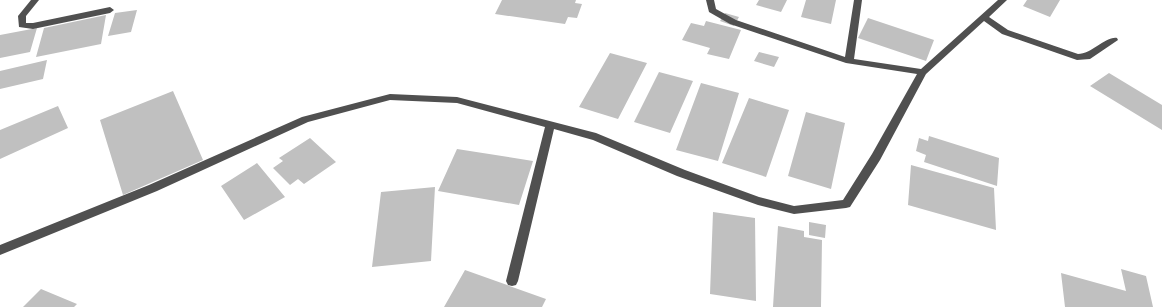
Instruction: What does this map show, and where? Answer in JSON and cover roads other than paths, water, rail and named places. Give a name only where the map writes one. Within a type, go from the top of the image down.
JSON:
[{"type":"street","points":[[35,0],[22,16],[22,25],[33,26],[110,10]]},
{"type":"street","points":[[710,0],[712,10],[733,22],[849,61],[923,72]]},
{"type":"street","points":[[849,61],[858,0]]},
{"type":"street","points":[[0,250],[153,188],[305,119],[390,97],[457,100],[596,137],[681,173],[758,201],[794,210],[846,204],[876,157],[923,72],[1003,0]]},
{"type":"street","points":[[984,17],[1005,32],[1077,57],[1087,57],[1114,40]]},
{"type":"street","points":[[512,281],[550,125]]}]
